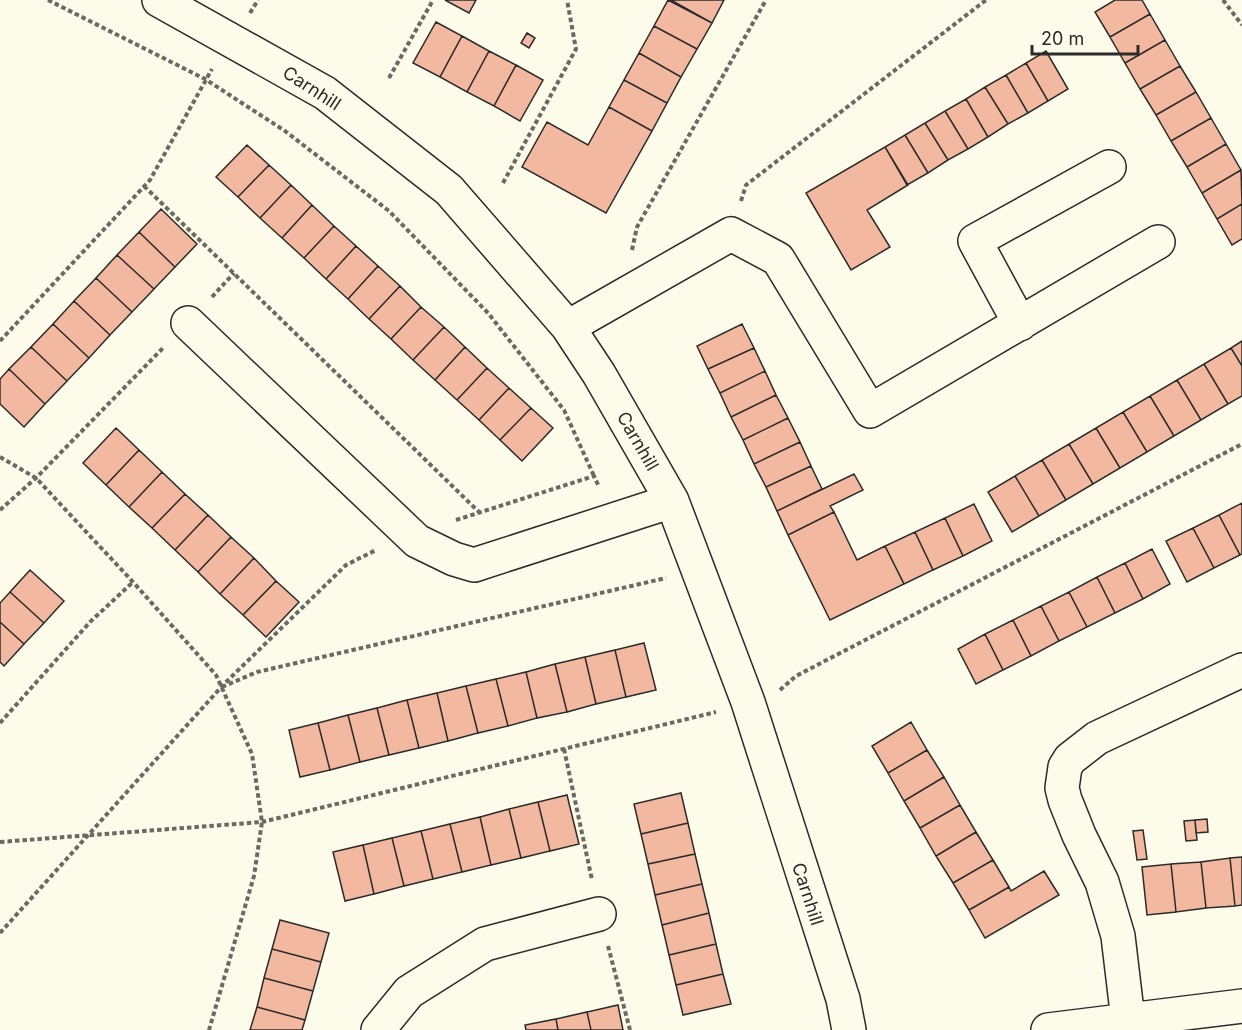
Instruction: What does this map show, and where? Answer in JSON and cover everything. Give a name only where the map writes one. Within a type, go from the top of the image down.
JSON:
[{"type":"street","name":"Carnhill","points":[[159,0],[194,8],[325,93],[449,190],[568,327],[599,374],[672,501],[748,702],[843,999],[849,1030]]},
{"type":"street","points":[[1020,324],[975,241],[1109,167]]},
{"type":"street","points":[[568,327],[731,234],[778,259],[870,411],[1158,242]]},
{"type":"street","points":[[188,323],[417,542],[454,560],[474,565],[672,501]]},
{"type":"street","points":[[1128,1020],[1118,936],[1102,882],[1065,800],[1062,777],[1070,759],[1097,738],[1242,670]]},
{"type":"street","points":[[378,1030],[409,992],[485,944],[600,914]]},
{"type":"street","points":[[1048,1030],[1242,1006]]},
{"type":"path","points":[[48,0],[205,79],[285,131],[389,211],[488,313],[564,410],[612,519]]},
{"type":"path","points":[[390,78],[433,0]]},
{"type":"path","points":[[503,183],[576,49],[567,0]]},
{"type":"path","points":[[623,295],[637,227],[766,0]]},
{"type":"path","points":[[731,234],[746,185],[986,0]]},
{"type":"path","points":[[1223,0],[1242,25]]},
{"type":"path","points":[[0,341],[150,180],[205,79]]},
{"type":"path","points":[[144,186],[479,512]]},
{"type":"path","points":[[0,510],[36,478],[234,273]]},
{"type":"path","points":[[0,842],[262,822],[714,713],[784,689],[796,676],[1242,444]]},
{"type":"path","points":[[0,457],[36,478],[216,675],[252,754],[262,822],[254,876],[209,1030]]},
{"type":"path","points":[[0,933],[221,687],[346,565],[409,534],[594,476]]},
{"type":"path","points":[[221,687],[257,672],[698,570]]},
{"type":"path","points":[[0,723],[90,622],[133,582]]},
{"type":"building","points":[[445,0],[476,0],[469,13]]},
{"type":"building","points":[[668,0],[712,23],[697,49],[654,26]]},
{"type":"building","points":[[671,0],[724,0],[712,23]]},
{"type":"building","points":[[1115,0],[1142,0],[1150,14],[1110,37],[1095,12]]},
{"type":"building","points":[[1150,14],[1165,40],[1125,63],[1110,37]]},
{"type":"building","points":[[436,22],[462,36],[440,77],[413,63]]},
{"type":"building","points":[[654,26],[697,49],[681,77],[639,53]]},
{"type":"building","points":[[527,33],[535,38],[529,48],[521,43]]},
{"type":"building","points":[[462,36],[489,51],[467,92],[440,77]]},
{"type":"building","points":[[1165,40],[1180,66],[1140,89],[1125,63]]},
{"type":"building","points":[[489,51],[516,65],[494,106],[467,92]]},
{"type":"building","points":[[1046,51],[1068,89],[1048,101],[1026,63]]},
{"type":"building","points":[[639,53],[681,77],[667,103],[624,80]]},
{"type":"building","points":[[1026,63],[1048,101],[1028,113],[1006,75]]},
{"type":"building","points":[[516,65],[543,80],[520,121],[494,106]]},
{"type":"building","points":[[1180,66],[1196,92],[1156,115],[1140,89]]},
{"type":"building","points":[[1006,75],[1028,113],[1008,124],[985,87]]},
{"type":"building","points":[[624,80],[667,103],[652,131],[609,107]]},
{"type":"building","points":[[985,87],[1008,124],[988,137],[966,99]]},
{"type":"building","points":[[1196,92],[1211,118],[1171,141],[1156,115]]},
{"type":"building","points":[[966,99],[988,137],[968,149],[945,111]]},
{"type":"building","points":[[609,107],[652,131],[606,213],[522,167],[547,122],[588,145]]},
{"type":"building","points":[[945,111],[968,149],[948,160],[925,123]]},
{"type":"building","points":[[1211,118],[1226,144],[1187,167],[1171,141]]},
{"type":"building","points":[[925,123],[948,160],[928,173],[905,135]]},
{"type":"building","points":[[905,135],[928,173],[907,185],[885,147]]},
{"type":"building","points":[[1226,144],[1241,170],[1202,193],[1187,167]]},
{"type":"building","points":[[247,145],[269,165],[238,197],[216,177]]},
{"type":"building","points":[[885,147],[908,185],[867,210],[890,247],[851,270],[806,193]]},
{"type":"building","points":[[269,165],[291,185],[260,218],[238,197]]},
{"type":"building","points":[[1241,170],[1242,204],[1217,219],[1202,193]]},
{"type":"building","points":[[291,185],[312,205],[282,238],[260,218]]},
{"type":"building","points":[[1242,204],[1242,239],[1232,245],[1217,219]]},
{"type":"building","points":[[312,205],[334,226],[304,258],[282,238]]},
{"type":"building","points":[[161,209],[197,244],[175,267],[139,232]]},
{"type":"building","points":[[334,226],[356,246],[326,279],[304,258]]},
{"type":"building","points":[[139,232],[175,267],[154,289],[117,255]]},
{"type":"building","points":[[356,246],[378,266],[348,299],[326,279]]},
{"type":"building","points":[[117,255],[154,289],[132,312],[96,278]]},
{"type":"building","points":[[378,266],[400,286],[369,319],[348,299]]},
{"type":"building","points":[[96,278],[132,312],[110,335],[74,301]]},
{"type":"building","points":[[400,286],[421,307],[391,339],[369,319]]},
{"type":"building","points":[[74,301],[110,335],[89,358],[53,324]]},
{"type":"building","points":[[421,307],[444,327],[413,360],[391,339]]},
{"type":"building","points":[[53,324],[89,358],[67,381],[31,347]]},
{"type":"building","points":[[742,324],[754,348],[708,369],[697,346]]},
{"type":"building","points":[[444,327],[465,347],[435,380],[413,360]]},
{"type":"building","points":[[1242,341],[1242,366],[1231,348]]},
{"type":"building","points":[[31,347],[67,381],[45,404],[9,369]]},
{"type":"building","points":[[465,347],[487,368],[457,400],[435,380]]},
{"type":"building","points":[[754,348],[765,371],[720,393],[708,369]]},
{"type":"building","points":[[1231,348],[1242,366],[1242,396],[1228,404],[1204,364]]},
{"type":"building","points":[[1204,364],[1228,404],[1201,420],[1177,380]]},
{"type":"building","points":[[487,368],[509,388],[479,420],[457,400]]},
{"type":"building","points":[[9,369],[45,404],[24,427],[0,404],[0,379]]},
{"type":"building","points":[[765,371],[776,395],[731,417],[720,393]]},
{"type":"building","points":[[1177,380],[1201,420],[1174,436],[1150,396]]},
{"type":"building","points":[[509,388],[531,408],[500,440],[479,420]]},
{"type":"building","points":[[776,395],[788,418],[743,440],[731,417]]},
{"type":"building","points":[[1150,396],[1174,436],[1147,452],[1123,412]]},
{"type":"building","points":[[531,408],[553,428],[522,461],[500,440]]},
{"type":"building","points":[[1123,412],[1147,452],[1120,468],[1096,428]]},
{"type":"building","points":[[788,418],[800,442],[754,464],[743,440]]},
{"type":"building","points":[[116,428],[139,450],[106,485],[83,463]]},
{"type":"building","points":[[1096,428],[1120,468],[1093,484],[1069,444]]},
{"type":"building","points":[[800,442],[811,466],[766,487],[754,464]]},
{"type":"building","points":[[1069,444],[1093,484],[1066,500],[1042,460]]},
{"type":"building","points":[[139,450],[162,472],[129,507],[106,485]]},
{"type":"building","points":[[1042,460],[1066,500],[1039,516],[1015,476]]},
{"type":"building","points":[[811,466],[822,489],[777,511],[766,487]]},
{"type":"building","points":[[162,472],[185,494],[152,528],[129,507]]},
{"type":"building","points":[[854,474],[863,490],[830,506],[834,512],[788,535],[777,511]]},
{"type":"building","points":[[1015,476],[1039,516],[1012,532],[988,492]]},
{"type":"building","points":[[185,494],[208,515],[175,550],[152,528]]},
{"type":"building","points":[[1242,503],[1242,554],[1240,555],[1219,515]]},
{"type":"building","points":[[974,504],[992,541],[963,556],[945,518]]},
{"type":"building","points":[[834,512],[857,560],[885,546],[904,584],[830,620],[788,535]]},
{"type":"building","points":[[208,515],[231,537],[198,572],[175,550]]},
{"type":"building","points":[[1219,515],[1240,555],[1214,568],[1193,528]]},
{"type":"building","points":[[945,518],[963,556],[933,570],[915,532]]},
{"type":"building","points":[[1193,528],[1214,568],[1187,582],[1166,541]]},
{"type":"building","points":[[915,532],[933,570],[904,584],[885,546]]},
{"type":"building","points":[[231,537],[254,558],[220,594],[198,572]]},
{"type":"building","points":[[1152,549],[1170,584],[1143,599],[1125,563]]},
{"type":"building","points":[[254,558],[276,581],[243,615],[220,594]]},
{"type":"building","points":[[1125,563],[1143,599],[1115,613],[1097,577]]},
{"type":"building","points":[[30,570],[64,601],[44,623],[10,592]]},
{"type":"building","points":[[1097,577],[1115,613],[1087,627],[1069,592]]},
{"type":"building","points":[[276,581],[299,602],[266,637],[243,615]]},
{"type":"building","points":[[10,592],[44,623],[24,644],[0,622],[0,603]]},
{"type":"building","points":[[1069,592],[1087,627],[1059,641],[1041,606]]},
{"type":"building","points":[[1041,606],[1059,641],[1031,656],[1013,620]]},
{"type":"building","points":[[1013,620],[1031,656],[1003,670],[985,634]]},
{"type":"building","points":[[0,622],[24,644],[4,666],[0,662]]},
{"type":"building","points":[[985,634],[1003,670],[976,684],[958,649]]},
{"type":"building","points":[[644,643],[656,690],[626,697],[615,650]]},
{"type":"building","points":[[615,650],[626,697],[596,704],[585,657]]},
{"type":"building","points":[[585,657],[596,704],[567,712],[555,664]]},
{"type":"building","points":[[555,664],[567,712],[537,718],[526,672]]},
{"type":"building","points":[[526,672],[537,718],[508,726],[496,679]]},
{"type":"building","points":[[496,679],[508,726],[478,733],[466,686]]},
{"type":"building","points":[[466,686],[478,733],[448,741],[437,693]]},
{"type":"building","points":[[437,693],[448,741],[419,748],[407,700]]},
{"type":"building","points":[[407,700],[419,748],[389,755],[377,708]]},
{"type":"building","points":[[377,708],[389,755],[360,762],[348,715]]},
{"type":"building","points":[[348,715],[360,762],[330,770],[318,723]]},
{"type":"building","points":[[911,722],[927,750],[888,773],[872,746]]},
{"type":"building","points":[[318,723],[330,770],[300,777],[289,730]]},
{"type":"building","points":[[927,750],[944,777],[904,801],[888,773]]},
{"type":"building","points":[[944,777],[960,805],[920,828],[904,801]]},
{"type":"building","points":[[681,793],[688,823],[641,834],[634,804]]},
{"type":"building","points":[[567,795],[579,844],[550,851],[538,802]]},
{"type":"building","points":[[538,802],[550,851],[521,858],[509,809]]},
{"type":"building","points":[[960,805],[976,832],[936,856],[920,828]]},
{"type":"building","points":[[509,809],[521,858],[491,865],[480,817]]},
{"type":"building","points":[[480,817],[491,865],[462,872],[450,824]]},
{"type":"building","points":[[1207,819],[1208,832],[1196,833],[1195,820]]},
{"type":"building","points":[[1195,820],[1197,840],[1186,841],[1184,821]]},
{"type":"building","points":[[688,823],[695,854],[648,864],[641,834]]},
{"type":"building","points":[[450,824],[462,872],[433,879],[421,831]]},
{"type":"building","points":[[1143,830],[1147,859],[1137,860],[1133,831]]},
{"type":"building","points":[[421,831],[433,879],[404,886],[392,838]]},
{"type":"building","points":[[976,832],[993,860],[953,883],[936,856]]},
{"type":"building","points":[[392,838],[404,886],[374,894],[363,845]]},
{"type":"building","points":[[363,845],[374,894],[345,901],[333,852]]},
{"type":"building","points":[[695,854],[702,884],[655,895],[648,864]]},
{"type":"building","points":[[1242,857],[1242,905],[1235,906],[1230,858]]},
{"type":"building","points":[[1230,858],[1235,906],[1206,908],[1201,862]]},
{"type":"building","points":[[993,860],[1009,887],[969,910],[953,883]]},
{"type":"building","points":[[1201,862],[1206,908],[1176,912],[1171,864]]},
{"type":"building","points":[[1171,864],[1176,912],[1147,915],[1142,867]]},
{"type":"building","points":[[1044,871],[1059,895],[985,938],[969,910],[1009,887],[1011,891]]},
{"type":"building","points":[[702,884],[709,913],[662,925],[655,895]]},
{"type":"building","points":[[709,913],[716,944],[669,955],[662,925]]},
{"type":"building","points":[[280,920],[329,933],[321,962],[272,949]]},
{"type":"building","points":[[716,944],[723,974],[676,985],[669,955]]},
{"type":"building","points":[[272,949],[321,962],[313,991],[264,978]]},
{"type":"building","points":[[723,974],[731,1004],[683,1015],[676,985]]},
{"type":"building","points":[[264,978],[313,991],[305,1020],[257,1007]]},
{"type":"building","points":[[618,1005],[623,1030],[591,1030],[587,1012]]},
{"type":"building","points":[[257,1007],[305,1020],[302,1030],[250,1030]]},
{"type":"building","points":[[587,1012],[591,1030],[558,1030],[556,1019]]},
{"type":"building","points":[[556,1019],[558,1030],[526,1030],[525,1025]]}]
